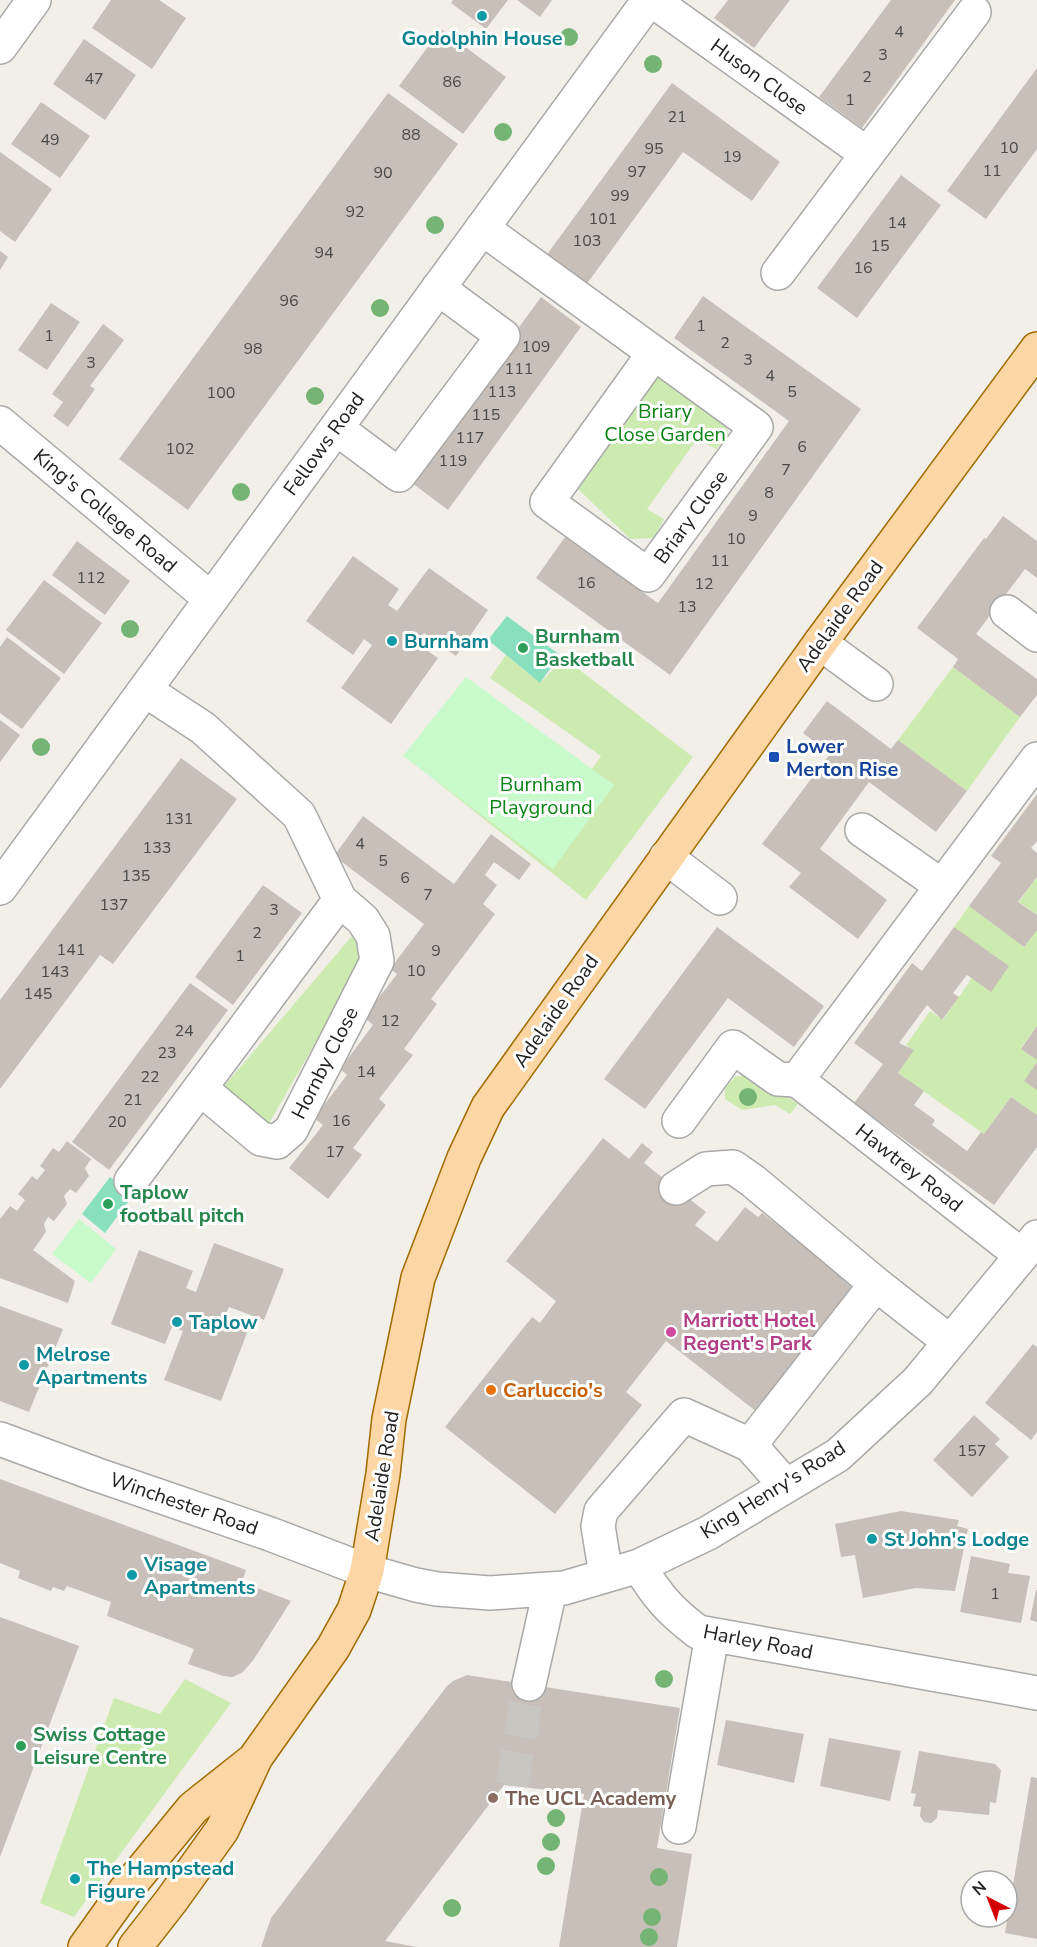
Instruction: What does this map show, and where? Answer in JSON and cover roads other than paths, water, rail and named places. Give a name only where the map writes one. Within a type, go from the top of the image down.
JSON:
[{"type":"main road","name":"Adelaide Road","points":[[135,1947],[222,1830],[256,1757],[333,1648],[354,1610],[367,1571],[382,1482],[389,1419],[418,1278],[464,1158],[488,1107],[820,643],[1037,349]]},
{"type":"main road","name":"Adelaide Road","points":[[85,1947],[125,1891],[193,1808],[256,1757]]},
{"type":"street","points":[[0,46],[34,0]]},
{"type":"street","name":"Huson Close","points":[[650,0],[867,154]]},
{"type":"street","name":"Fellows Road","points":[[0,888],[650,0]]},
{"type":"street","points":[[778,273],[974,12]]},
{"type":"street","name":"Briary Close","points":[[482,228],[756,427],[648,575],[547,502],[654,353]]},
{"type":"street","points":[[336,428],[399,475],[503,336],[438,288]]},
{"type":"street","name":"King's College Road","points":[[0,423],[211,598]]},
{"type":"street","points":[[1007,612],[1037,635]]},
{"type":"street","points":[[820,643],[876,684]]},
{"type":"street","name":"Hornby Close","points":[[145,690],[203,728],[299,815],[340,900],[363,920],[373,936],[377,961],[291,1130],[277,1142],[261,1138],[200,1088]]},
{"type":"street","points":[[797,1080],[1037,759]]},
{"type":"street","points":[[862,830],[942,886]]},
{"type":"street","points":[[666,857],[720,898]]},
{"type":"street","points":[[131,1181],[340,900]]},
{"type":"street","name":"Hawtrey Road","points":[[679,1121],[733,1047],[778,1079],[797,1080],[1029,1246]]},
{"type":"street","points":[[676,1188],[706,1169],[733,1167],[950,1342]]},
{"type":"street","name":"King Henry's Road","points":[[639,1566],[708,1533],[838,1455],[918,1381],[1029,1246]]},
{"type":"street","points":[[750,1445],[876,1284]]},
{"type":"street","points":[[606,1575],[598,1526],[602,1511],[684,1415],[750,1445],[786,1486]]},
{"type":"street","name":"Winchester Road","points":[[0,1439],[270,1534],[367,1571]]},
{"type":"street","points":[[367,1571],[416,1585],[462,1592],[490,1593],[564,1588],[639,1566]]},
{"type":"street","name":"Harley Road","points":[[639,1566],[654,1592],[677,1617],[698,1632],[1037,1692]]},
{"type":"street","points":[[529,1684],[550,1590]]},
{"type":"street","points":[[678,1827],[712,1635]]},
{"type":"tunnel","points":[[512,1785],[529,1684]]},
{"type":"place","name":"Godolphin House","points":[[482,16]]},
{"type":"place","name":"Burnham","points":[[392,641]]},
{"type":"place","name":"Burnham Basketball","points":[[523,648]]},
{"type":"place","name":"Lower Merton Rise","points":[[774,757]]},
{"type":"place","name":"Taplow football pitch","points":[[108,1204]]},
{"type":"place","name":"Taplow","points":[[177,1322]]},
{"type":"place","name":"Marriott Hotel Regent's Park","points":[[671,1332]]},
{"type":"place","name":"Melrose Apartments","points":[[24,1365]]},
{"type":"place","name":"Carluccio's","points":[[491,1390]]},
{"type":"place","name":"St John's Lodge","points":[[872,1539]]},
{"type":"place","name":"Visage Apartments","points":[[132,1575]]},
{"type":"place","name":"Swiss Cottage Leisure Centre","points":[[21,1746]]},
{"type":"place","name":"The UCL Academy","points":[[493,1798]]},
{"type":"place","name":"The Hampstead Figure","points":[[75,1879]]},
{"type":"park label","name":"Briary Close Garden","points":[[665,422]]},
{"type":"park label","name":"Burnham Playground","points":[[541,796]]}]
